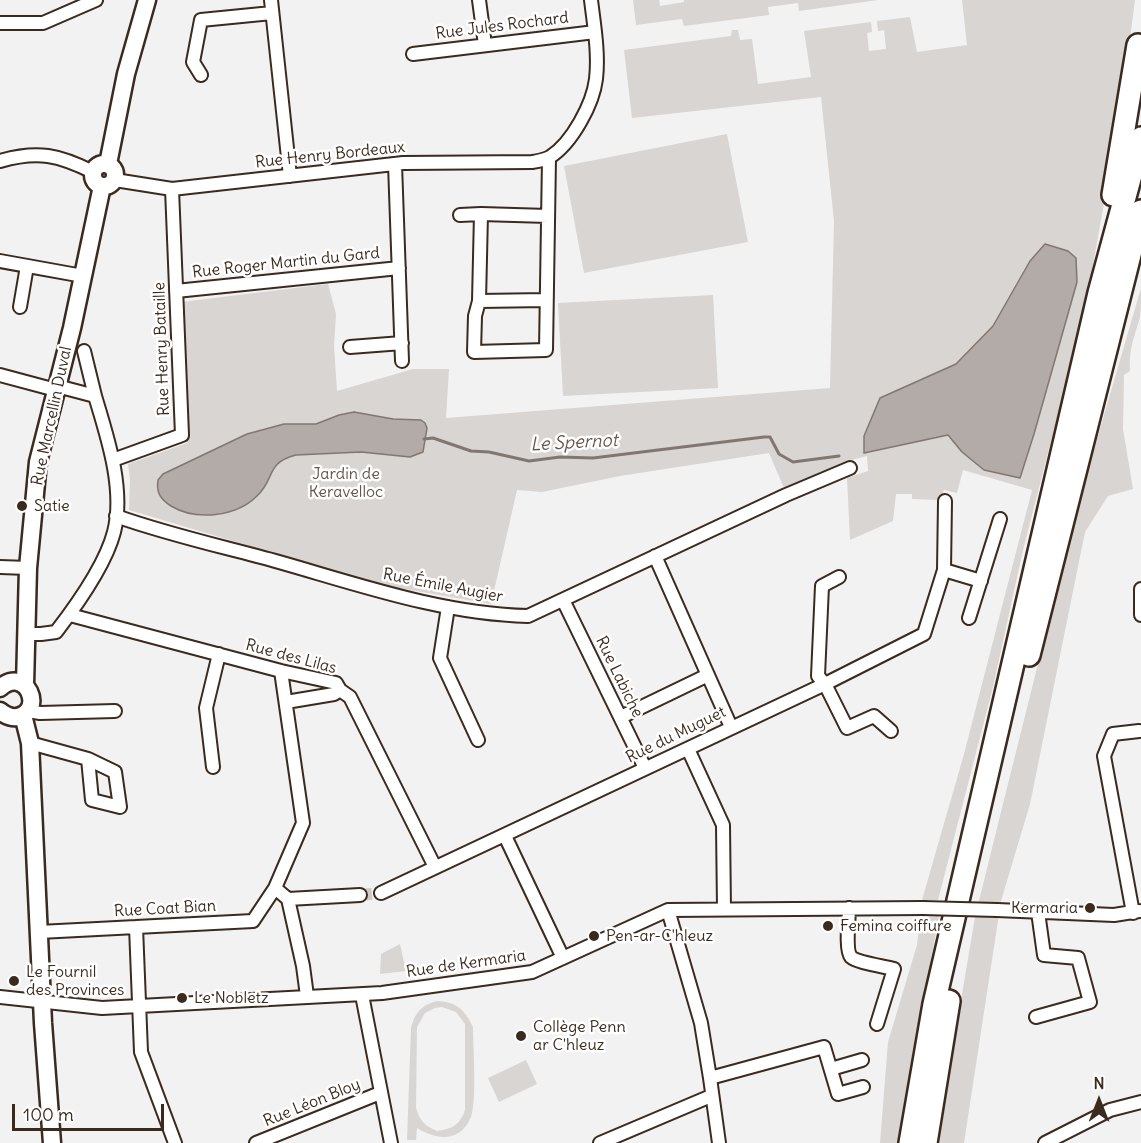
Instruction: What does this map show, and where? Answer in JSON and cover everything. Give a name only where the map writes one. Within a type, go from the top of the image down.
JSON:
[{"type":"highway","points":[[1099,293],[1140,38]]},
{"type":"highway","points":[[910,1143],[934,1004],[1099,293],[1141,138]]},
{"type":"highway","points":[[926,1143],[949,997],[1029,652],[1141,211]]},
{"type":"highway","points":[[1111,327],[1129,297],[1141,263]]},
{"type":"main road","name":"Rue Marcellin Duval","points":[[26,713],[32,700],[31,693],[25,685],[26,634],[28,567],[38,462],[83,276],[126,74],[145,1]]},
{"type":"main road","points":[[0,688],[13,681],[25,685]]},
{"type":"main road","points":[[0,711],[15,718],[26,713],[30,743],[52,1143]]},
{"type":"street","points":[[0,23],[43,23],[96,0]]},
{"type":"street","points":[[271,0],[290,176]]},
{"type":"street","points":[[479,0],[485,45]]},
{"type":"street","points":[[482,214],[479,301],[475,316],[474,352],[546,350],[549,158],[577,128],[596,79],[595,32],[591,0]]},
{"type":"street","points":[[201,75],[193,62],[201,20],[272,13]]},
{"type":"street","name":"Rue Jules Rochard","points":[[413,54],[595,32]]},
{"type":"street","name":"Rue Henry Bordeaux","points":[[0,161],[42,155],[55,156],[104,176],[172,189],[394,164],[532,162],[549,158]]},
{"type":"street","points":[[394,164],[402,361]]},
{"type":"street","name":"Rue Henry Bataille","points":[[113,460],[182,435],[172,189]]},
{"type":"street","points":[[460,215],[548,216]]},
{"type":"street","points":[[0,261],[83,276]]},
{"type":"street","points":[[20,307],[27,266]]},
{"type":"street","name":"Rue Roger Martin du Gard","points":[[176,291],[399,268]]},
{"type":"street","points":[[479,301],[546,300]]},
{"type":"street","points":[[350,347],[402,343]]},
{"type":"street","points":[[26,634],[57,632],[70,615],[106,552],[114,532],[116,516],[113,460],[84,351]]},
{"type":"street","points":[[0,375],[95,396]]},
{"type":"street","name":"Rue Émile Augier","points":[[116,516],[404,597],[448,607],[502,615],[528,616],[850,468]]},
{"type":"street","name":"Rue du Muguet","points":[[381,893],[825,684],[924,634],[945,570],[945,501]]},
{"type":"street","points":[[969,618],[1000,519]]},
{"type":"street","points":[[655,556],[731,727]]},
{"type":"street","points":[[0,567],[28,567]]},
{"type":"street","points":[[945,570],[981,581]]},
{"type":"street","points":[[839,577],[822,586],[818,676],[825,684],[847,728],[874,716],[891,731]]},
{"type":"street","points":[[1141,589],[1141,615]]},
{"type":"street","name":"Rue Labiche","points":[[563,600],[645,768]]},
{"type":"street","points":[[448,607],[440,658],[478,740]]},
{"type":"street","name":"Rue des Lilas","points":[[70,615],[281,671],[336,683],[340,690],[350,697],[435,867]]},
{"type":"street","points":[[213,767],[206,708],[219,654]]},
{"type":"street","points":[[281,671],[303,824],[275,888],[288,899],[303,966],[307,996]]},
{"type":"street","points":[[621,717],[708,675]]},
{"type":"street","points":[[286,702],[334,694],[340,690]]},
{"type":"street","points":[[26,713],[115,711]]},
{"type":"street","points":[[1137,912],[1104,756],[1113,734],[1139,731]]},
{"type":"street","points":[[30,743],[88,759]]},
{"type":"street","points":[[688,749],[723,825],[724,909]]},
{"type":"street","points":[[506,836],[563,958]]},
{"type":"street","name":"Rue Coat Bian","points":[[39,932],[253,921],[275,888]]},
{"type":"street","points":[[288,899],[360,895]]},
{"type":"street","points":[[849,908],[848,951],[852,957],[894,969],[877,1024]]},
{"type":"street","name":"Rue de Kermaria","points":[[0,997],[102,1008],[362,995],[532,972],[668,910],[923,908],[1114,915],[1137,912]]},
{"type":"street","points":[[668,910],[701,1023],[719,1143]]},
{"type":"street","points":[[1036,1017],[1090,1002],[1078,958],[1044,955],[1038,912]]},
{"type":"street","points":[[136,927],[141,1052],[175,1143]]},
{"type":"street","points":[[362,995],[391,1143]]},
{"type":"street","points":[[711,1078],[824,1047],[838,1094],[863,1087]]},
{"type":"street","points":[[831,1069],[862,1060]]},
{"type":"street","name":"Rue Léon Bloy","points":[[256,1143],[380,1093]]},
{"type":"street","points":[[600,1143],[711,1096]]},
{"type":"street","points":[[1045,1143],[1110,1110],[1141,1102]]},
{"type":"green space","points":[[633,0],[659,0],[660,6],[684,2],[684,0],[878,0],[799,11],[798,3],[768,7],[769,15],[684,26],[682,19],[636,25]]},
{"type":"green space","name":"Jardin de Keravelloc","points":[[962,0],[1135,0],[1129,46],[1132,48],[1085,309],[1023,550],[993,687],[938,900],[922,900],[964,754],[1032,490],[963,470],[957,493],[944,490],[939,500],[912,499],[912,494],[896,494],[893,521],[850,540],[847,478],[868,471],[867,456],[844,462],[784,488],[769,453],[620,476],[542,492],[517,490],[491,604],[399,588],[129,510],[128,464],[187,443],[181,302],[328,284],[336,314],[334,346],[337,391],[413,369],[449,369],[446,418],[830,388],[834,221],[821,97],[632,118],[624,50],[731,36],[732,30],[738,30],[740,40],[752,39],[758,84],[811,77],[804,31],[871,22],[872,32],[867,33],[869,51],[886,49],[884,30],[878,31],[877,21],[910,17],[917,52],[967,45]]},
{"type":"green space","points":[[727,134],[748,242],[584,273],[564,166]]},
{"type":"green space","points":[[1141,288],[1140,317],[1131,349],[1130,371],[1124,375],[1123,429],[1133,489],[1108,496],[1085,532],[1030,804],[1001,901],[964,1143],[937,1143],[975,917],[1077,508]]},
{"type":"green space","points":[[713,295],[718,388],[563,396],[558,303]]},
{"type":"green space","points":[[939,916],[901,1143],[880,1143],[888,1042],[917,945],[920,917]]},
{"type":"green space","points":[[400,944],[406,971],[380,974],[381,954]]},
{"type":"green space","points":[[437,1001],[455,1005],[467,1016],[473,1027],[473,1109],[466,1125],[454,1135],[440,1137],[417,1128],[416,1140],[407,1140],[411,1028],[420,1010]],"holes":[[[442,1007],[456,1012],[465,1024],[465,1110],[455,1125],[437,1131],[424,1122],[416,1108],[417,1027],[425,1013],[435,1008]]]},
{"type":"green space","points":[[526,1060],[537,1084],[499,1102],[488,1078]]},
{"type":"shaded area","points":[[1045,244],[1068,251],[1076,258],[1077,282],[1020,478],[984,470],[962,452],[948,435],[864,453],[864,436],[880,398],[956,364],[993,326],[1030,261]]},
{"type":"shaded area","points":[[354,412],[393,419],[421,420],[427,428],[423,452],[410,457],[361,452],[296,455],[286,458],[275,467],[257,496],[238,509],[216,515],[181,511],[167,503],[160,495],[158,480],[163,474],[247,434],[284,424],[316,424]]},
{"type":"waterway","name":"Le Spernot","points":[[424,439],[433,438],[471,451],[489,452],[529,461],[560,457],[593,458],[764,437],[770,437],[779,454],[793,462],[839,456]]},
{"type":"tunnel","points":[[360,895],[381,893]]},
{"type":"place","name":"Satie","points":[[22,506]]},
{"type":"place","name":"Kermaria","points":[[1090,908]]},
{"type":"place","name":"Femina coiffure","points":[[828,926]]},
{"type":"place","name":"Pen-ar-C'hleuz","points":[[594,936]]},
{"type":"place","name":"Le Fournil des Provinces","points":[[14,981]]},
{"type":"place","name":"Le Nobletz","points":[[182,998]]},
{"type":"place","name":"Collège Penn ar C'hleuz","points":[[521,1036]]}]
